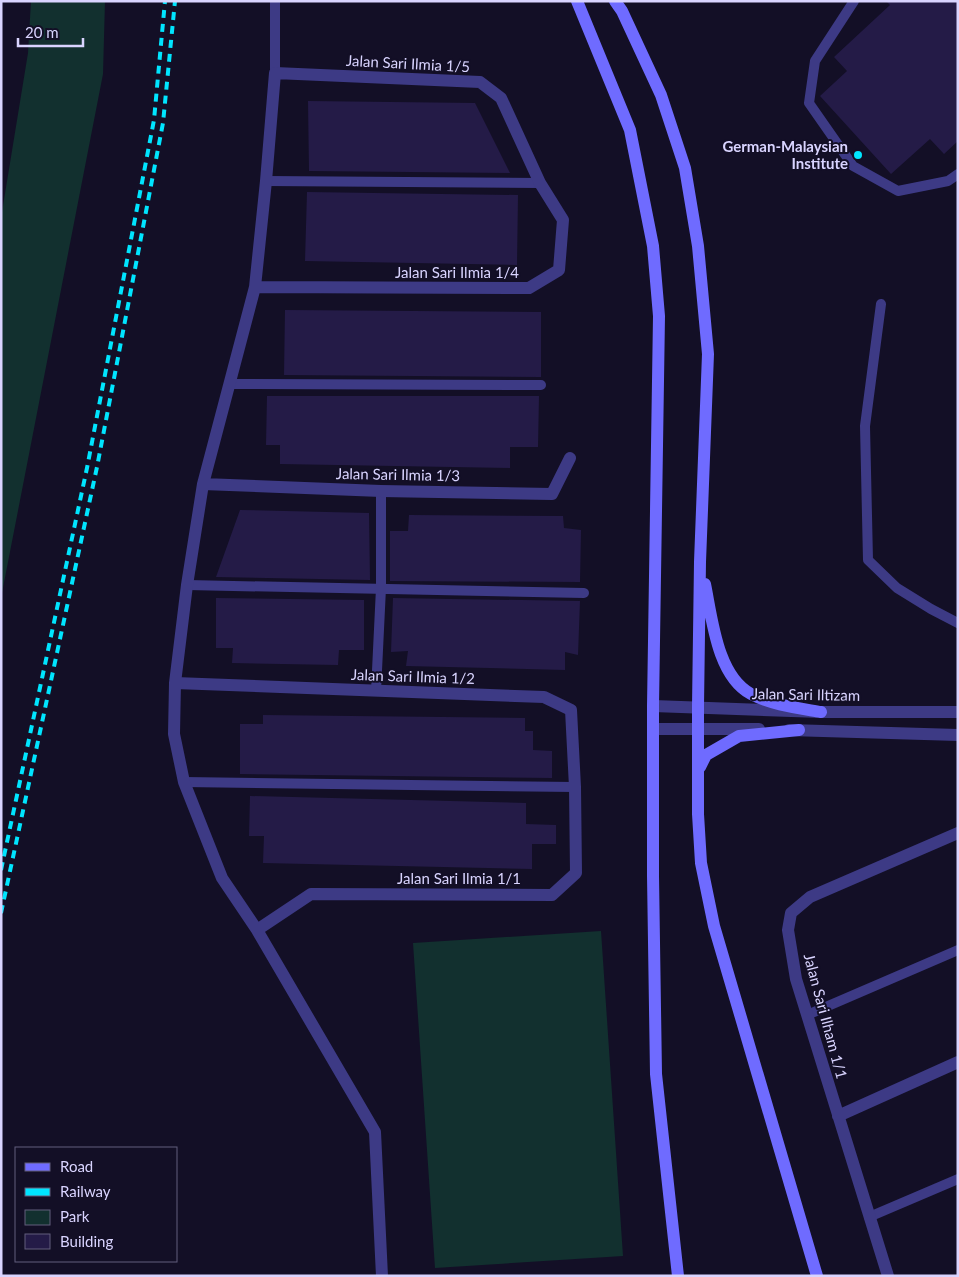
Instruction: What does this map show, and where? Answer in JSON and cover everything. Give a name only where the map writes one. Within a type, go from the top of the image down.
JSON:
[{"type":"street","points":[[577,1],[630,130],[653,246],[659,316],[653,706],[656,1074],[678,1276]]},
{"type":"street","points":[[615,1],[622,11],[664,104],[685,168],[698,246],[708,354],[700,562],[698,706],[700,768],[698,814],[701,863],[714,926],[817,1276]]},
{"type":"street","points":[[274,73],[266,181],[255,286],[203,484],[187,585],[175,683],[174,734],[184,782],[222,878],[258,930],[375,1132],[382,1276]]},
{"type":"street","name":"Jalan Sari Ilmia 1/5","points":[[274,73],[480,82],[501,98],[540,183]]},
{"type":"street","name":"Jalan Sari Ilmia 1/4","points":[[255,286],[529,288],[559,270],[563,220],[540,183]]},
{"type":"street","name":"Jalan Sari Ilmia 1/3","points":[[203,484],[381,491],[552,494],[570,458]]},
{"type":"street","points":[[700,562],[720,656],[733,678],[750,693],[786,706],[821,712]]},
{"type":"street","name":"Jalan Sari Ilmia 1/2","points":[[175,683],[544,697],[571,710],[575,787]]},
{"type":"street","name":"Jalan Sari Iltizam","points":[[653,706],[698,706],[821,712],[958,712]]},
{"type":"street","points":[[654,729],[800,730],[958,735]]},
{"type":"street","points":[[700,768],[706,755],[739,736],[800,730]]},
{"type":"street","name":"Jalan Sari Ilmia 1/1","points":[[258,930],[311,894],[552,895],[576,873],[575,787]]},
{"type":"street","name":"Jalan Sari Ilham 1/1","points":[[888,1276],[807,1015],[794,969],[788,930],[791,913],[810,897],[958,833]]},
{"type":"street","points":[[838,1116],[958,1062]]},
{"type":"lane","points":[[274,73],[275,1]]},
{"type":"lane","points":[[854,1],[815,62],[809,103],[853,166],[898,191],[948,181],[958,174]]},
{"type":"lane","points":[[266,181],[540,183]]},
{"type":"lane","points":[[881,304],[865,426],[868,560],[897,588],[958,623]]},
{"type":"lane","points":[[229,384],[541,385]]},
{"type":"lane","points":[[376,691],[381,588],[381,491]]},
{"type":"lane","points":[[187,585],[584,593]]},
{"type":"lane","points":[[184,782],[575,787]]},
{"type":"lane","points":[[807,1015],[958,950]]},
{"type":"lane","points":[[869,1217],[958,1179]]},
{"type":"green space","points":[[31,1],[105,1],[103,74],[1,598],[1,218],[28,53]]},
{"type":"green space","points":[[601,931],[623,1256],[435,1268],[413,943]]},
{"type":"building","points":[[886,1],[958,1],[958,141],[944,154],[930,139],[891,174],[820,96],[847,71],[834,57],[890,5]]},
{"type":"building","points":[[308,101],[475,103],[510,173],[309,171]]},
{"type":"building","points":[[307,192],[518,195],[517,265],[305,261]]},
{"type":"building","points":[[285,310],[541,312],[541,377],[284,375]]},
{"type":"building","points":[[267,396],[539,396],[538,447],[510,447],[510,468],[280,464],[280,445],[266,445]]},
{"type":"building","points":[[240,510],[369,513],[370,580],[216,577]]},
{"type":"building","points":[[409,515],[563,516],[564,528],[581,530],[580,582],[390,581],[390,531],[408,531]]},
{"type":"building","points":[[216,598],[364,600],[364,650],[339,650],[338,665],[232,663],[233,648],[216,648]]},
{"type":"building","points":[[393,598],[580,601],[578,655],[565,652],[565,670],[406,666],[408,651],[391,652]]},
{"type":"building","points":[[263,715],[525,718],[525,731],[533,731],[533,750],[552,751],[552,778],[240,774],[240,724],[263,724]]},
{"type":"building","points":[[250,796],[526,803],[526,824],[556,825],[556,844],[532,844],[532,869],[263,863],[264,836],[249,836]]},
{"type":"railway","points":[[1,870],[87,468],[154,120],[165,1]]},
{"type":"railway","points":[[1,913],[97,467],[163,123],[175,1]]},
{"type":"place","name":"German-Malaysian Institute","points":[[858,155]]}]
